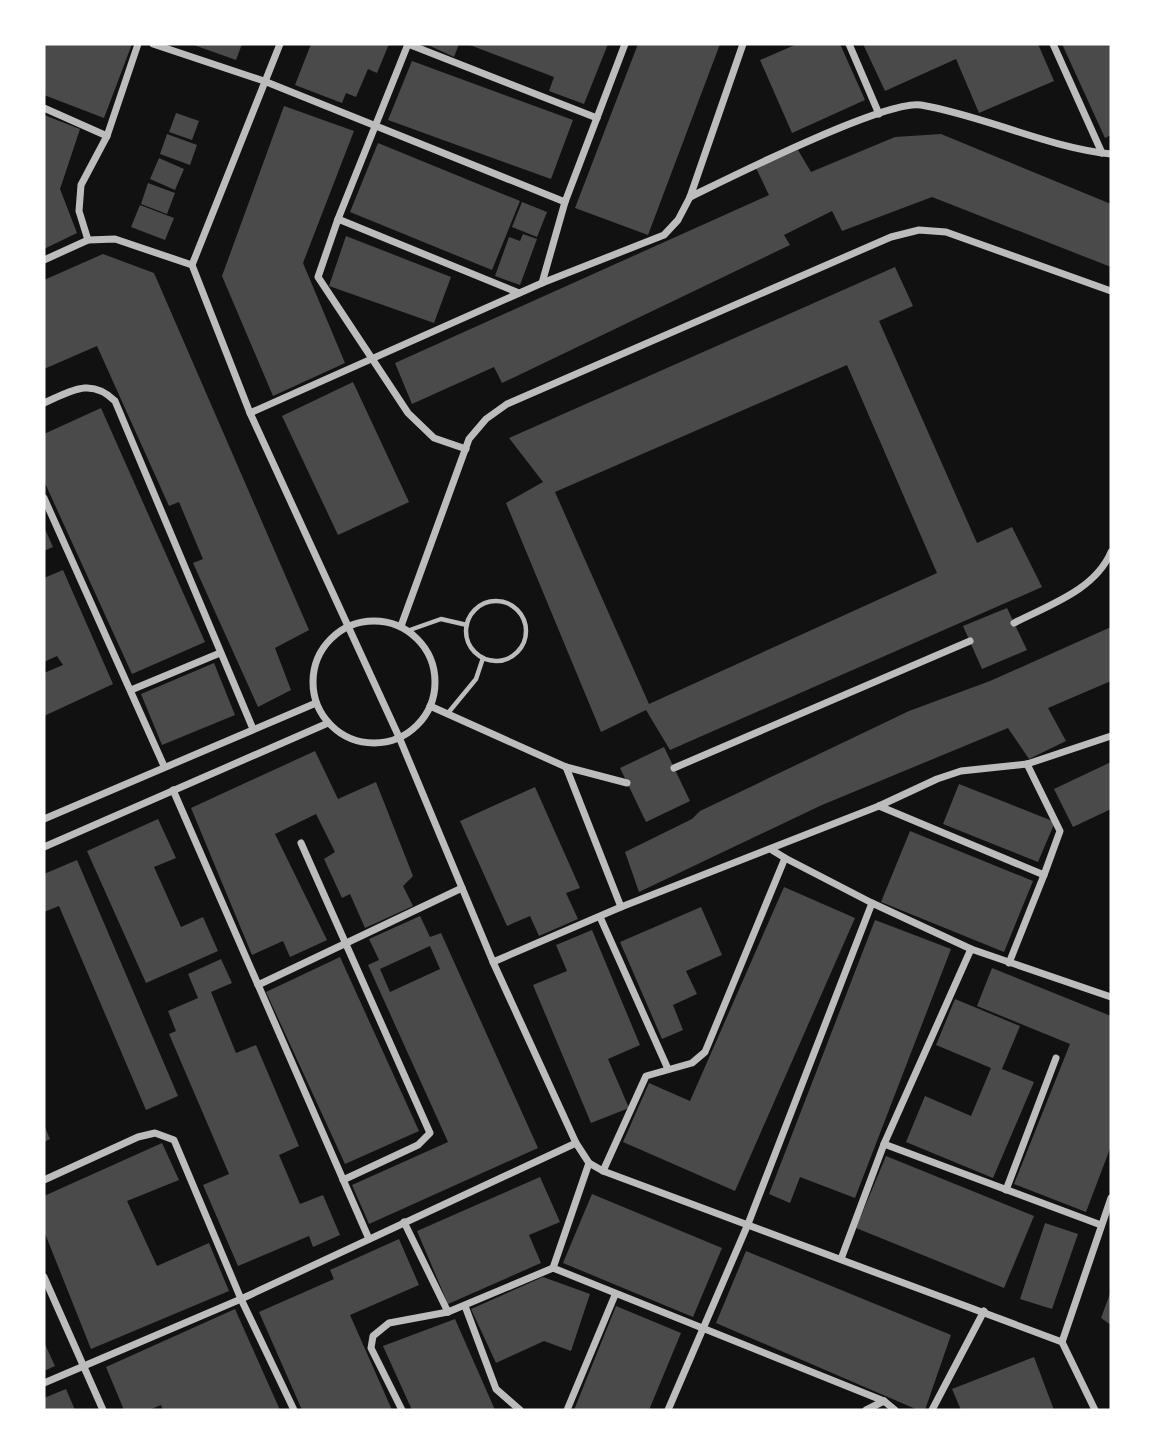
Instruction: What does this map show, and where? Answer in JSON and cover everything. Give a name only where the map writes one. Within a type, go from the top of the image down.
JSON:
[{"type":"street","points":[[88,240],[79,211],[81,185],[107,136],[138,44]]},
{"type":"street","points":[[153,44],[264,82],[565,202]]},
{"type":"street","points":[[280,44],[192,265],[250,413],[399,737],[493,962],[576,1143],[589,1163],[603,1171],[1062,1342],[1095,1410]]},
{"type":"street","points":[[466,449],[434,438],[408,413],[375,359],[318,277],[338,219],[408,44],[597,118]]},
{"type":"street","points":[[542,283],[565,202],[625,44]]},
{"type":"street","points":[[250,413],[542,283],[664,235],[678,220],[690,197],[743,44]]},
{"type":"street","points":[[849,44],[879,114]]},
{"type":"street","points":[[1053,44],[1102,153]]},
{"type":"street","points":[[690,197],[778,155],[879,114],[918,104],[1111,154]]},
{"type":"street","points":[[44,108],[107,136]]},
{"type":"street","points":[[338,219],[519,293]]},
{"type":"street","points":[[404,629],[466,449],[486,419],[507,404],[891,237],[919,230],[946,232],[1111,291]]},
{"type":"street","points":[[44,260],[88,240],[115,239],[192,265]]},
{"type":"street","points":[[44,403],[82,386],[99,388],[115,401],[253,729]]},
{"type":"street","points":[[44,498],[164,766]]},
{"type":"street","points":[[1014,622],[1076,592],[1094,575],[1111,552]]},
{"type":"street","points":[[364,621],[382,621],[404,629],[427,652],[434,669],[435,688],[430,706],[415,727],[385,742],[362,741],[340,733],[328,723],[316,703],[313,688],[318,657],[326,644],[347,627],[364,621]]},
{"type":"street","points":[[674,768],[970,641]]},
{"type":"street","points":[[131,690],[220,653]]},
{"type":"street","points":[[44,819],[316,703]]},
{"type":"street","points":[[430,706],[566,767],[627,783]]},
{"type":"street","points":[[44,847],[328,723]]},
{"type":"street","points":[[493,962],[621,907],[772,850],[961,771],[1027,764],[1111,736]]},
{"type":"street","points":[[1009,963],[1060,831],[1027,764]]},
{"type":"street","points":[[566,767],[621,907]]},
{"type":"street","points":[[173,790],[369,1238]]},
{"type":"street","points":[[879,806],[1044,874]]},
{"type":"street","points":[[301,844],[430,1133],[418,1145],[343,1180]]},
{"type":"street","points":[[772,850],[872,903],[971,948],[1111,997]]},
{"type":"street","points":[[603,1171],[644,1079],[652,1072],[692,1063],[705,1052],[785,858]]},
{"type":"street","points":[[258,985],[462,888]]},
{"type":"street","points":[[668,1410],[748,1224],[872,903]]},
{"type":"street","points":[[600,917],[668,1069]]},
{"type":"street","points":[[841,1259],[884,1144],[971,948]]},
{"type":"street","points":[[1006,1190],[1056,1058]]},
{"type":"street","points":[[44,1180],[138,1136],[155,1133],[170,1136],[177,1144],[241,1299],[295,1410]]},
{"type":"street","points":[[44,1383],[241,1299],[576,1143]]},
{"type":"street","points":[[884,1144],[1101,1225]]},
{"type":"street","points":[[553,1268],[589,1163]]},
{"type":"street","points":[[1062,1342],[1111,1198]]},
{"type":"street","points":[[404,1222],[448,1312]]},
{"type":"street","points":[[402,1410],[371,1349],[373,1336],[389,1323],[448,1312],[553,1268],[884,1401],[895,1410]]},
{"type":"street","points":[[44,1277],[103,1410]]},
{"type":"street","points":[[566,1410],[615,1295]]},
{"type":"street","points":[[465,1306],[496,1389],[520,1410]]},
{"type":"street","points":[[932,1410],[984,1311]]},
{"type":"street","points":[[866,1410],[884,1401]]},
{"type":"lane","points":[[494,601],[513,607],[525,623],[524,642],[519,650],[502,660],[482,658],[473,650],[467,639],[467,625],[476,609],[494,601]]},
{"type":"lane","points":[[404,629],[441,619],[467,625]]},
{"type":"lane","points":[[448,713],[475,679],[482,658]]},
{"type":"building","points":[[44,44],[132,44],[104,118],[44,95]]},
{"type":"building","points":[[191,44],[242,44],[236,60]]},
{"type":"building","points":[[311,44],[389,44],[377,73],[368,69],[356,97],[346,93],[342,103],[295,85]]},
{"type":"building","points":[[426,44],[459,44],[454,57]]},
{"type":"building","points":[[467,44],[608,44],[584,104],[549,91],[554,77]]},
{"type":"building","points":[[638,44],[720,44],[648,235],[575,208]]},
{"type":"building","points":[[797,44],[840,44],[865,100],[792,133],[760,60]]},
{"type":"building","points":[[863,44],[1038,44],[1054,81],[979,113],[956,59],[885,91]]},
{"type":"building","points":[[1062,44],[1111,44],[1111,135],[1105,138]]},
{"type":"building","points":[[412,61],[573,120],[551,179],[388,120]]},
{"type":"building","points":[[284,106],[354,131],[303,263],[345,363],[273,396],[222,276]]},
{"type":"building","points":[[176,113],[199,121],[192,140],[169,132]]},
{"type":"building","points":[[44,115],[80,129],[60,189],[77,233],[44,249]]},
{"type":"building","points":[[167,134],[197,145],[190,165],[160,154]]},
{"type":"building","points":[[941,134],[1111,204],[1111,267],[932,197],[842,231],[832,211],[784,235],[790,245],[502,383],[494,367],[412,404],[395,363],[769,195],[756,168],[798,150],[811,172],[895,137]]},
{"type":"building","points":[[378,143],[520,201],[492,270],[350,212]]},
{"type":"building","points":[[159,158],[184,169],[175,190],[150,179]]},
{"type":"building","points":[[148,183],[175,193],[167,214],[141,204]]},
{"type":"building","points":[[522,202],[547,212],[537,237],[512,227]]},
{"type":"building","points":[[140,205],[174,218],[165,240],[131,227]]},
{"type":"building","points":[[523,234],[537,239],[520,285],[495,276],[509,237],[520,241]]},
{"type":"building","points":[[346,236],[451,277],[434,323],[329,286]]},
{"type":"building","points":[[103,254],[154,273],[309,630],[275,648],[291,690],[258,707],[193,563],[203,559],[179,502],[169,506],[97,346],[44,369],[44,280]]},
{"type":"building","points":[[895,267],[913,306],[879,321],[977,543],[1012,527],[1042,587],[670,750],[646,710],[601,732],[506,503],[543,482],[509,438]],"holes":[[[847,365],[937,573],[649,704],[555,492]]]},
{"type":"building","points":[[353,382],[409,502],[338,535],[282,416]]},
{"type":"building","points":[[101,408],[205,642],[132,674],[44,481],[44,434]]},
{"type":"building","points":[[44,527],[53,547],[44,551]]},
{"type":"building","points":[[63,570],[113,684],[44,716],[44,673],[63,665],[57,656],[44,662],[44,578]]},
{"type":"building","points":[[1007,608],[1027,650],[982,669],[963,626]]},
{"type":"building","points":[[1111,627],[1111,681],[1048,708],[1066,741],[1029,759],[1008,728],[822,805],[639,892],[625,852],[692,819],[700,811],[909,711],[990,681]]},
{"type":"building","points":[[214,663],[235,715],[162,745],[141,694]]},
{"type":"building","points":[[664,747],[690,801],[646,822],[620,768]]},
{"type":"building","points":[[315,751],[338,799],[376,782],[413,876],[403,886],[413,906],[365,928],[350,894],[342,898],[324,859],[335,852],[316,814],[275,834],[327,940],[290,957],[283,941],[252,955],[191,808]]},
{"type":"building","points":[[1111,762],[1111,809],[1073,827],[1054,789]]},
{"type":"building","points":[[959,784],[1055,822],[1038,862],[943,824]]},
{"type":"building","points":[[535,787],[580,888],[566,893],[578,919],[539,936],[530,916],[507,926],[460,821]]},
{"type":"building","points":[[158,819],[176,858],[154,867],[181,927],[203,917],[218,951],[146,983],[87,851]]},
{"type":"building","points":[[910,831],[1033,881],[1004,952],[881,902]]},
{"type":"building","points":[[77,860],[178,1096],[146,1110],[59,906],[44,912],[44,874]]},
{"type":"building","points":[[784,887],[855,918],[735,1191],[623,1142],[649,1083],[690,1101]]},
{"type":"building","points":[[701,907],[722,955],[686,971],[697,994],[673,1005],[683,1030],[662,1039],[620,942]]},
{"type":"building","points":[[420,916],[430,937],[441,933],[538,1148],[369,1224],[352,1185],[448,1142],[368,965],[379,960],[369,939]],"holes":[[[430,946],[440,969],[390,992],[380,969]]]},
{"type":"building","points":[[875,920],[951,949],[855,1198],[800,1177],[790,1203],[769,1194]]},
{"type":"building","points":[[592,930],[640,1045],[608,1059],[629,1108],[591,1123],[533,985],[567,971],[556,945]]},
{"type":"building","points":[[340,957],[419,1131],[345,1164],[266,992]]},
{"type":"building","points":[[221,959],[232,983],[211,992],[236,1053],[256,1045],[299,1146],[279,1155],[300,1204],[323,1195],[340,1235],[313,1247],[309,1236],[238,1266],[203,1185],[229,1174],[169,1034],[176,1031],[168,1011],[198,998],[188,974]]},
{"type":"building","points":[[992,968],[1111,1016],[1111,1146],[1086,1212],[1014,1184],[1070,1044],[977,1006]]},
{"type":"building","points":[[955,999],[1020,1026],[1002,1069],[1034,1082],[993,1178],[906,1142],[925,1096],[971,1116],[991,1068],[936,1045]]},
{"type":"building","points":[[44,1125],[50,1139],[44,1142]]},
{"type":"building","points":[[162,1143],[179,1180],[127,1201],[157,1266],[209,1243],[229,1291],[91,1349],[44,1231],[44,1196]]},
{"type":"building","points":[[886,1156],[1034,1216],[1004,1288],[856,1228]]},
{"type":"building","points":[[540,1177],[560,1222],[529,1235],[541,1263],[448,1304],[417,1231]]},
{"type":"building","points":[[592,1194],[722,1248],[693,1317],[563,1263]]},
{"type":"building","points":[[1045,1223],[1078,1234],[1052,1309],[1020,1299]]},
{"type":"building","points":[[399,1239],[419,1285],[350,1315],[392,1410],[302,1410],[259,1312],[334,1279],[330,1270]]},
{"type":"building","points":[[746,1251],[951,1335],[925,1410],[918,1410],[716,1323]]},
{"type":"building","points":[[543,1277],[590,1294],[571,1351],[544,1341],[496,1363],[471,1309]]},
{"type":"building","points":[[1111,1291],[1111,1325],[1101,1318]]},
{"type":"building","points":[[616,1306],[681,1333],[649,1410],[574,1410]]},
{"type":"building","points":[[235,1309],[280,1410],[163,1410],[161,1405],[149,1410],[124,1410],[106,1367]]},
{"type":"building","points":[[455,1319],[495,1410],[412,1410],[383,1346]]},
{"type":"building","points":[[44,1342],[55,1366],[44,1371]]},
{"type":"building","points":[[1034,1357],[1054,1410],[961,1410],[952,1389]]},
{"type":"building","points":[[66,1389],[75,1410],[44,1410],[44,1398]]}]
